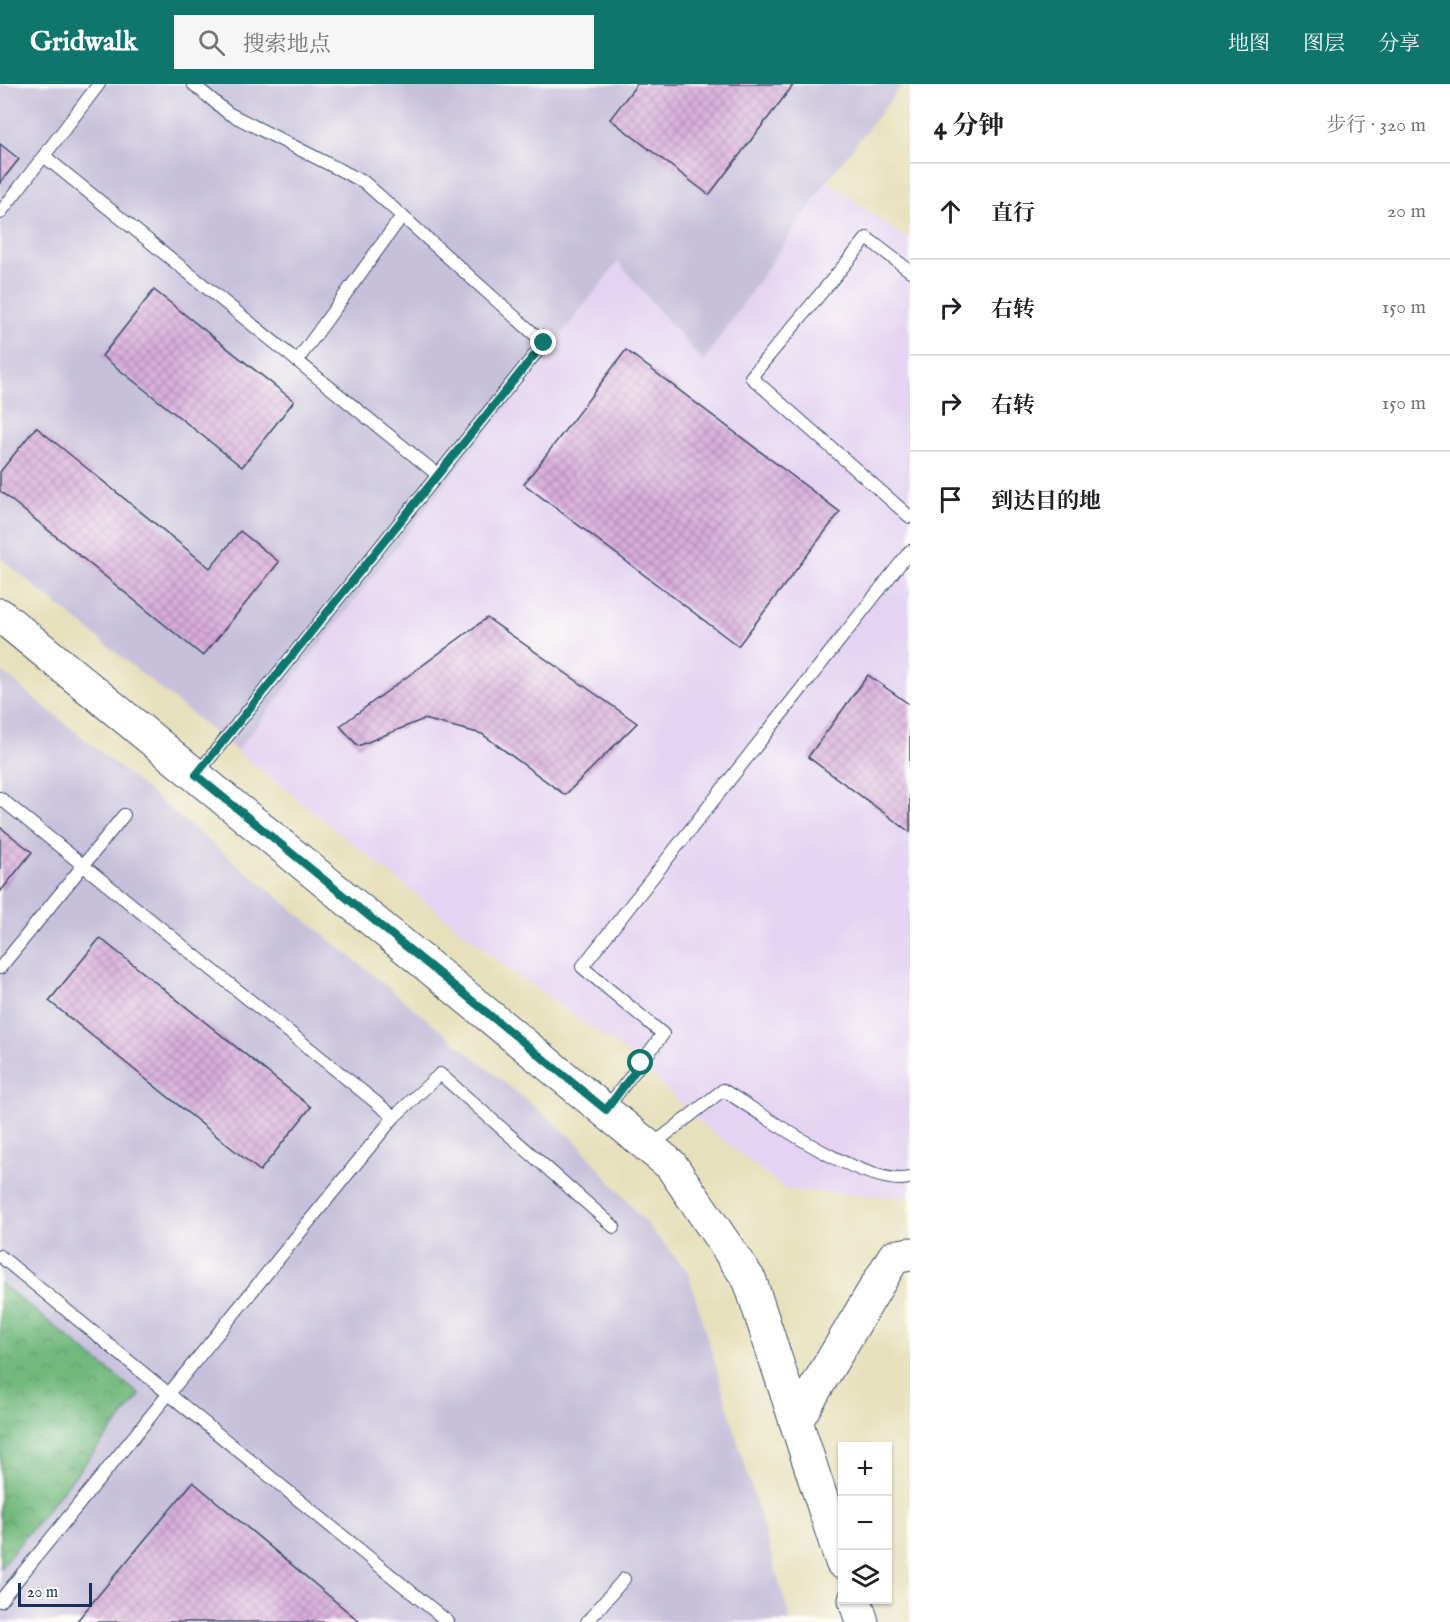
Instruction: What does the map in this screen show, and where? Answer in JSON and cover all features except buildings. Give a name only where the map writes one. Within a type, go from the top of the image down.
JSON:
[{"type":"street","points":[[0,615],[671,1165],[750,1281],[839,1550]]},
{"type":"street","points":[[796,1421],[894,1257],[910,1254]]},
{"type":"street","points":[[857,1604],[862,1622]]},
{"type":"lane","points":[[0,213],[99,84]]},
{"type":"lane","points":[[193,84],[228,113],[364,183],[544,343],[196,775]]},
{"type":"lane","points":[[44,156],[438,475]]},
{"type":"lane","points":[[297,361],[402,216]]},
{"type":"lane","points":[[910,271],[867,238],[751,377],[910,517]]},
{"type":"lane","points":[[606,1110],[663,1034],[582,967],[910,551]]},
{"type":"lane","points":[[0,798],[82,867],[394,1117]]},
{"type":"lane","points":[[0,968],[124,815]]},
{"type":"lane","points":[[0,1601],[394,1117],[440,1074],[614,1227]]},
{"type":"lane","points":[[650,1147],[723,1090],[835,1158],[897,1181],[910,1178]]},
{"type":"lane","points":[[0,1256],[448,1622]]},
{"type":"lane","points":[[587,1622],[624,1579]]},
{"type":"shaded area","points":[[0,84],[903,84],[827,181],[703,362],[618,262],[237,751],[0,558]]},
{"type":"shaded area","points":[[827,181],[910,241],[910,1198],[786,1190],[691,1115],[641,1063],[513,972],[237,751],[618,261],[703,362]]},
{"type":"shaded area","points":[[0,670],[575,1140],[688,1272],[791,1622],[0,1622]]},
{"type":"green space","points":[[0,1283],[140,1395],[0,1568]]},
{"type":"route","points":[[544,343],[196,775],[606,1110],[641,1063]]}]
